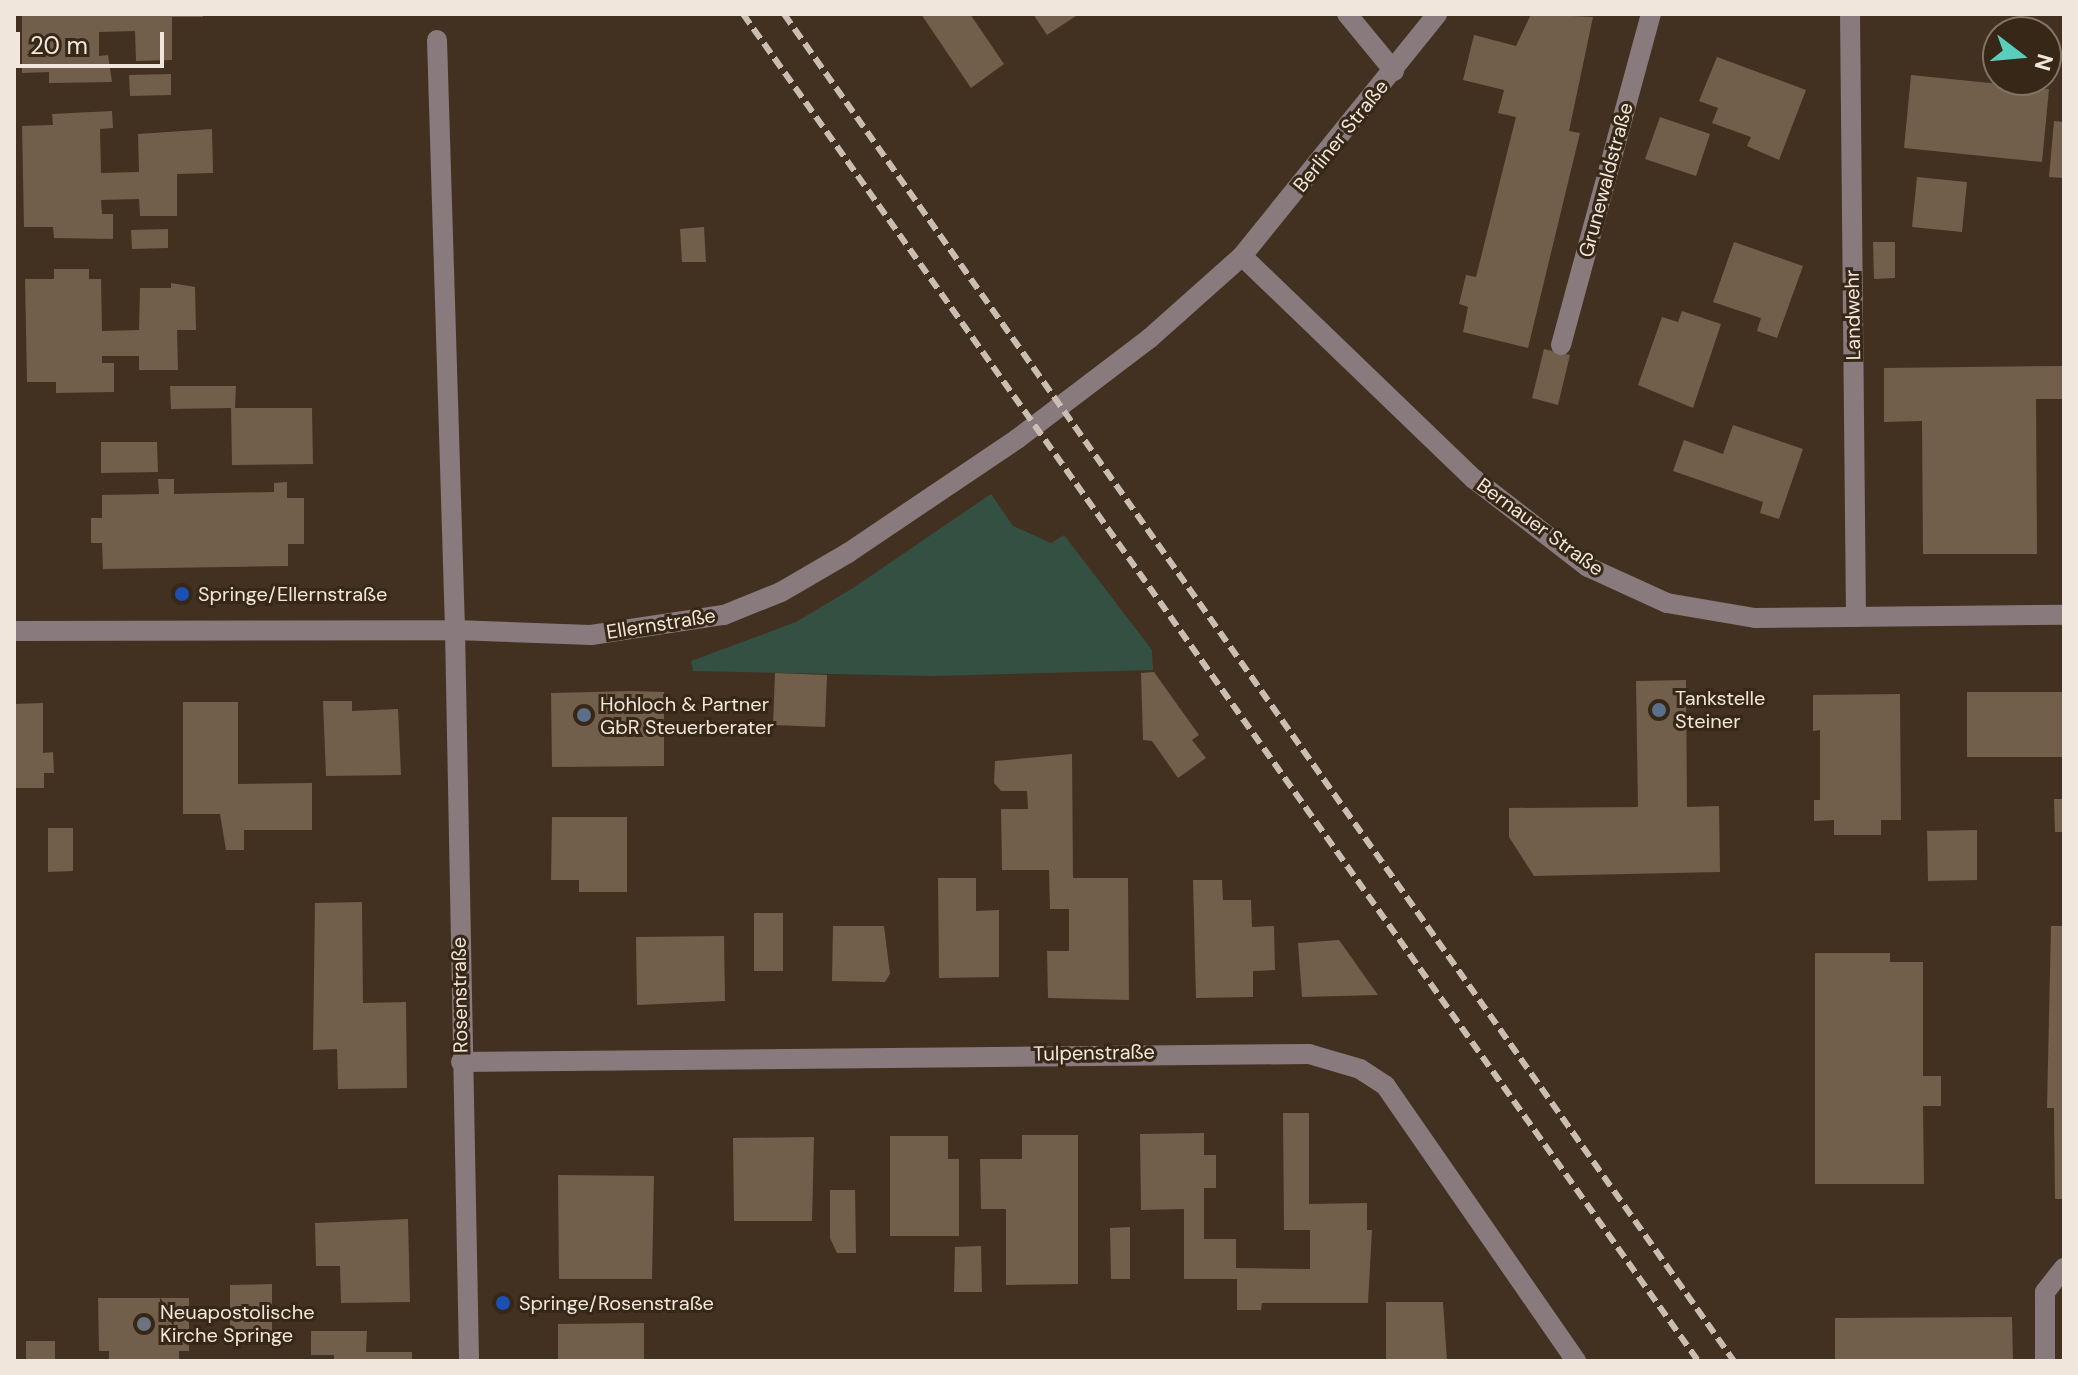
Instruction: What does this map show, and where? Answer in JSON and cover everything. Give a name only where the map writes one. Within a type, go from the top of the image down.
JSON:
[{"type":"street","points":[[1347,14],[1394,71]]},
{"type":"street","name":"Berliner Straße","points":[[1242,256],[1437,14]]},
{"type":"street","name":"Grunewaldstraße","points":[[1561,345],[1651,14]]},
{"type":"street","name":"Landwehr","points":[[1850,14],[1856,617]]},
{"type":"street","name":"Rosenstraße","points":[[437,40],[455,630],[469,1361]]},
{"type":"street","name":"Bernauer Straße","points":[[1242,256],[1474,479],[1588,567],[1667,603],[1755,618],[2064,615]]},
{"type":"street","name":"Ellernstraße","points":[[14,631],[455,630],[591,635],[724,615],[781,592],[848,553],[1068,403],[1242,256]]},
{"type":"street","name":"Tulpenstraße","points":[[461,1062],[1309,1054],[1360,1069],[1385,1085],[1576,1361]]},
{"type":"street","points":[[2045,1361],[2045,1292],[2064,1268]]},
{"type":"green space","points":[[991,494],[1013,526],[1051,543],[1064,535],[1152,650],[1153,670],[932,676],[693,671],[691,661],[796,622],[853,588]]},
{"type":"building","points":[[22,14],[203,14],[203,17],[172,17],[172,60],[136,61],[135,31],[99,32],[99,56],[108,55],[112,82],[49,83],[49,72],[22,73]]},
{"type":"building","points":[[921,14],[970,14],[1004,64],[971,88]]},
{"type":"building","points":[[1033,14],[1079,14],[1047,35]]},
{"type":"building","points":[[1531,14],[1593,17],[1569,131],[1580,133],[1528,348],[1463,332],[1468,307],[1459,304],[1466,275],[1476,277],[1516,117],[1498,113],[1504,90],[1463,80],[1474,35],[1516,46]]},
{"type":"building","points":[[1717,57],[1806,90],[1779,160],[1747,146],[1751,137],[1712,123],[1718,108],[1699,101]]},
{"type":"building","points":[[171,74],[171,95],[130,96],[129,75]]},
{"type":"building","points":[[1911,75],[1982,82],[1982,96],[2048,96],[2042,162],[1904,148]]},
{"type":"building","points":[[112,111],[113,128],[100,129],[101,173],[139,172],[138,134],[212,129],[213,173],[177,174],[177,216],[140,216],[139,199],[101,200],[102,214],[113,214],[113,239],[54,238],[53,227],[24,227],[22,126],[53,125],[52,114]]},
{"type":"building","points":[[1660,117],[1710,134],[1696,176],[1645,159]]},
{"type":"building","points":[[2054,121],[2064,122],[2064,178],[2049,177]]},
{"type":"building","points":[[1917,177],[1967,182],[1962,232],[1912,227]]},
{"type":"building","points":[[704,227],[706,262],[682,262],[680,229]]},
{"type":"building","points":[[168,229],[168,248],[132,249],[131,230]]},
{"type":"building","points":[[1734,242],[1803,266],[1777,338],[1757,331],[1761,318],[1713,302]]},
{"type":"building","points":[[1873,242],[1895,242],[1895,278],[1874,279]]},
{"type":"building","points":[[54,269],[89,269],[89,279],[101,279],[102,331],[139,330],[140,288],[171,288],[171,283],[195,287],[196,330],[177,330],[178,370],[139,370],[139,356],[102,356],[102,363],[114,363],[114,392],[56,393],[56,382],[27,382],[25,279],[54,279]]},
{"type":"building","points":[[1682,311],[1721,324],[1693,408],[1638,385],[1662,317],[1678,322]]},
{"type":"building","points":[[1544,349],[1570,355],[1558,405],[1532,398]]},
{"type":"building","points":[[2064,366],[2064,399],[2036,399],[2037,554],[1923,554],[1922,421],[1884,422],[1884,368]]},
{"type":"building","points":[[170,386],[236,386],[235,408],[312,408],[313,464],[232,465],[231,408],[171,409]]},
{"type":"building","points":[[1733,425],[1803,449],[1779,519],[1760,513],[1763,502],[1673,471],[1684,440],[1723,454]]},
{"type":"building","points":[[101,442],[157,442],[158,472],[101,473]]},
{"type":"building","points":[[158,479],[174,479],[174,494],[274,492],[274,483],[287,482],[287,498],[304,498],[304,544],[288,544],[288,566],[103,569],[102,543],[91,543],[91,518],[102,518],[102,495],[159,494]]},
{"type":"building","points":[[1154,672],[1199,735],[1192,740],[1206,758],[1178,778],[1152,741],[1143,740],[1141,673]]},
{"type":"building","points":[[775,673],[827,675],[825,727],[773,725]]},
{"type":"building","points":[[1686,680],[1687,807],[1719,806],[1720,872],[1534,876],[1509,837],[1509,808],[1638,807],[1636,681]]},
{"type":"building","points":[[664,692],[664,766],[552,767],[551,693]]},
{"type":"building","points":[[1967,692],[2064,692],[2064,757],[1967,757]]},
{"type":"building","points":[[1900,694],[1901,820],[1881,820],[1881,835],[1834,835],[1834,820],[1814,821],[1814,800],[1820,800],[1820,730],[1813,731],[1813,695]]},
{"type":"building","points":[[323,701],[352,701],[352,711],[398,709],[401,775],[326,776]]},
{"type":"building","points":[[183,702],[238,702],[238,784],[312,783],[312,830],[244,830],[244,850],[226,850],[220,814],[183,814]]},
{"type":"building","points":[[43,703],[43,753],[53,752],[54,773],[44,773],[44,788],[14,788],[14,704]]},
{"type":"building","points":[[1072,754],[1073,878],[1128,878],[1129,1000],[1048,998],[1047,951],[1069,951],[1069,909],[1050,909],[1049,870],[1002,870],[1001,809],[1028,809],[1027,791],[1001,791],[994,783],[995,761]]},
{"type":"building","points":[[2054,799],[2064,799],[2064,832],[2055,832]]},
{"type":"building","points":[[552,817],[627,817],[627,892],[579,892],[579,880],[551,880]]},
{"type":"building","points":[[48,828],[73,828],[73,871],[48,872]]},
{"type":"building","points":[[1977,830],[1977,880],[1928,881],[1927,831]]},
{"type":"building","points":[[938,878],[976,878],[976,911],[999,910],[999,977],[939,978]]},
{"type":"building","points":[[1193,880],[1222,880],[1223,900],[1251,900],[1252,927],[1274,926],[1275,970],[1253,971],[1253,997],[1196,998]]},
{"type":"building","points":[[362,902],[363,1003],[406,1002],[407,1088],[338,1089],[337,1049],[313,1050],[315,903]]},
{"type":"building","points":[[754,913],[783,913],[783,971],[754,971]]},
{"type":"building","points":[[833,926],[884,926],[890,974],[885,982],[832,981]]},
{"type":"building","points":[[2051,926],[2064,926],[2064,1199],[2055,1199],[2054,1108],[2047,1108]]},
{"type":"building","points":[[724,936],[725,1001],[637,1005],[636,937]]},
{"type":"building","points":[[1339,940],[1378,995],[1302,997],[1298,943]]},
{"type":"building","points":[[1815,953],[1890,953],[1890,962],[1923,962],[1923,1076],[1941,1076],[1941,1106],[1923,1106],[1924,1184],[1815,1184]]},
{"type":"building","points":[[1283,1113],[1309,1113],[1309,1204],[1367,1203],[1367,1230],[1372,1230],[1368,1303],[1262,1303],[1261,1310],[1237,1310],[1237,1279],[1184,1279],[1184,1209],[1141,1210],[1140,1134],[1204,1133],[1204,1155],[1216,1155],[1216,1188],[1204,1188],[1204,1239],[1236,1239],[1236,1268],[1310,1269],[1310,1230],[1284,1230]]},
{"type":"building","points":[[1022,1135],[1078,1135],[1078,1284],[1006,1285],[1006,1209],[981,1209],[980,1159],[1022,1159]]},
{"type":"building","points":[[890,1136],[948,1136],[948,1159],[959,1159],[959,1236],[890,1236]]},
{"type":"building","points":[[814,1137],[812,1221],[734,1221],[733,1138]]},
{"type":"building","points":[[558,1175],[654,1176],[652,1279],[559,1279]]},
{"type":"building","points":[[830,1190],[855,1190],[856,1253],[837,1253],[830,1238]]},
{"type":"building","points":[[408,1219],[410,1302],[341,1303],[340,1266],[316,1266],[315,1223]]},
{"type":"building","points":[[1130,1227],[1130,1279],[1111,1279],[1110,1228]]},
{"type":"building","points":[[981,1246],[982,1292],[954,1292],[955,1247]]},
{"type":"building","points":[[272,1284],[272,1331],[230,1332],[230,1285]]},
{"type":"building","name":"Neuapostolische Kirche Springe","points":[[98,1298],[189,1298],[189,1351],[179,1351],[179,1361],[109,1361],[109,1351],[99,1351]]},
{"type":"building","points":[[1386,1302],[1443,1302],[1447,1361],[1386,1361]]},
{"type":"building","points":[[2012,1317],[2013,1361],[1835,1359],[1835,1318]]},
{"type":"building","points":[[644,1323],[644,1361],[558,1361],[558,1324]]},
{"type":"building","points":[[311,1331],[367,1331],[366,1352],[412,1352],[412,1361],[334,1361],[334,1355],[311,1355]]},
{"type":"building","points":[[26,1341],[55,1341],[55,1361],[26,1361]]},
{"type":"railway","points":[[743,14],[1698,1361]]},
{"type":"railway","points":[[784,14],[1734,1361]]},
{"type":"place","name":"Springe/Ellernstraße","points":[[182,594]]},
{"type":"place","name":"Tankstelle Steiner","points":[[1659,710]]},
{"type":"place","name":"Hohloch & Partner GbR Steuerberater","points":[[584,715]]},
{"type":"place","name":"Springe/Rosenstraße","points":[[503,1303]]},
{"type":"place","name":"Neuapostolische Kirche Springe","points":[[144,1324]]}]
